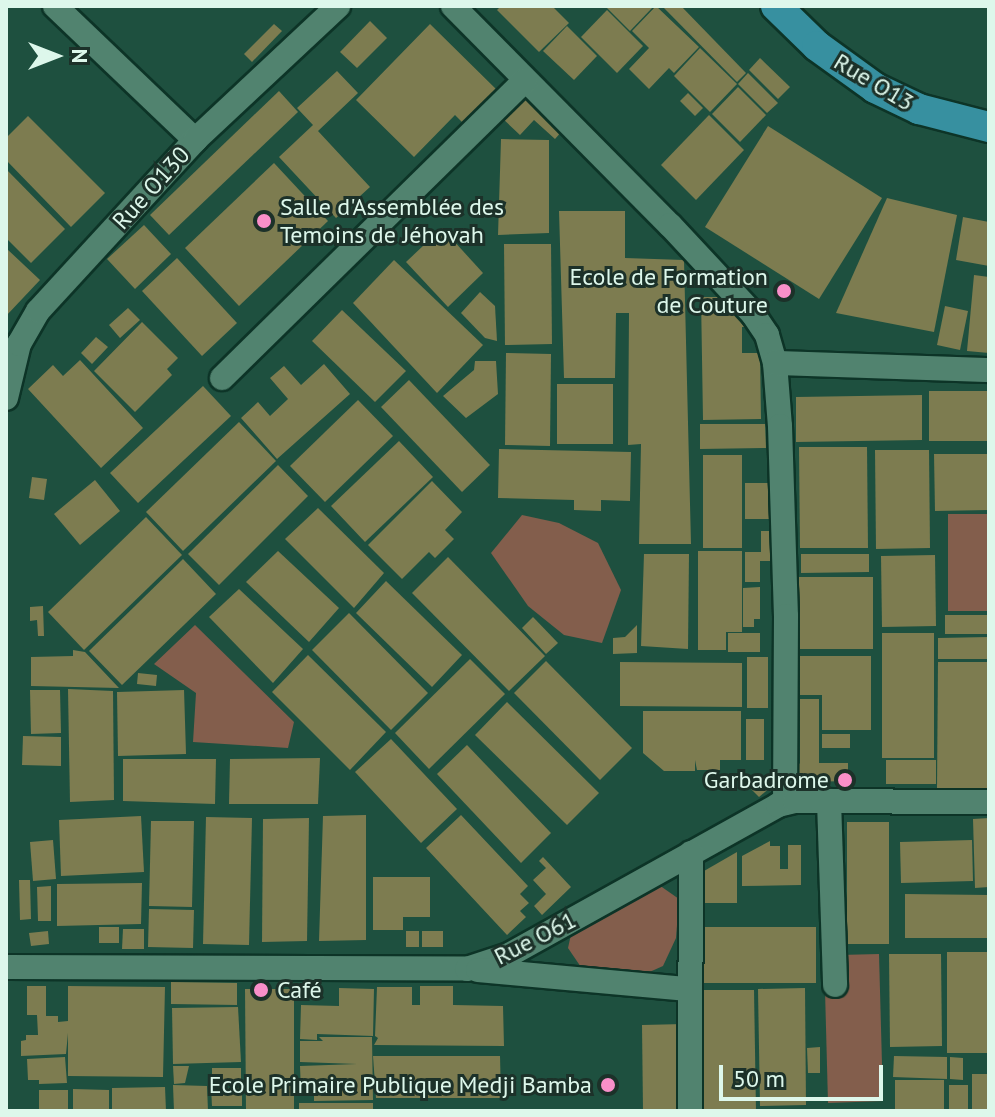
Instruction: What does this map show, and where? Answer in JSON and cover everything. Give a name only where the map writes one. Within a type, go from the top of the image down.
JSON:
[{"type":"main road","name":"Rue O13","points":[[776,6],[817,46],[875,88],[919,109],[989,127]]},
{"type":"street","points":[[55,6],[195,140]]},
{"type":"street","name":"Rue O130","points":[[6,398],[19,344],[38,311],[195,140],[338,6]]},
{"type":"street","points":[[453,6],[753,314],[767,335],[775,363],[780,426],[786,616],[785,803]]},
{"type":"street","points":[[222,378],[525,80]]},
{"type":"street","points":[[775,363],[989,370]]},
{"type":"street","points":[[829,801],[835,985]]},
{"type":"street","name":"Rue O61","points":[[6,967],[467,969],[509,955],[785,803],[989,802]]},
{"type":"street","points":[[690,1111],[688,989],[691,853]]},
{"type":"street","points":[[467,969],[688,989]]},
{"type":"shaded area","points":[[948,514],[989,514],[989,611],[948,611]]},
{"type":"shaded area","points":[[522,515],[559,523],[598,543],[621,590],[602,643],[564,635],[528,606],[491,553]]},
{"type":"shaded area","points":[[195,625],[294,722],[288,748],[193,742],[196,693],[154,664]]},
{"type":"shaded area","points":[[659,885],[679,899],[676,938],[663,966],[636,978],[585,973],[568,948],[572,930]]},
{"type":"shaded area","points":[[879,954],[883,1101],[828,1103],[825,990],[839,955]]},
{"type":"building","points":[[501,6],[552,6],[569,23],[539,52],[497,10]]},
{"type":"building","points":[[605,6],[651,6],[653,7],[630,31]]},
{"type":"building","points":[[656,6],[699,47],[674,73],[669,68],[649,89],[629,69],[649,48],[632,31]]},
{"type":"building","points":[[662,6],[681,6],[746,73],[737,82]]},
{"type":"building","points":[[607,10],[643,46],[617,73],[581,37]]},
{"type":"building","points":[[370,21],[387,38],[357,68],[340,52]]},
{"type":"building","points":[[274,24],[282,31],[252,62],[244,54]]},
{"type":"building","points":[[430,24],[499,92],[466,126],[455,115],[414,157],[356,100]]},
{"type":"building","points":[[567,26],[597,56],[574,80],[543,51]]},
{"type":"building","points":[[700,48],[737,84],[710,112],[674,76]]},
{"type":"building","points":[[760,58],[790,87],[778,99],[749,70]]},
{"type":"building","points":[[337,71],[358,93],[318,131],[370,187],[336,218],[279,157],[313,125],[297,108]]},
{"type":"building","points":[[748,73],[778,103],[767,113],[738,84]]},
{"type":"building","points":[[738,87],[766,115],[740,142],[712,114]]},
{"type":"building","points":[[279,91],[298,112],[169,235],[150,215]]},
{"type":"building","points":[[688,93],[703,108],[695,116],[680,101]]},
{"type":"building","points":[[523,94],[563,130],[555,139],[534,120],[520,135],[501,117]]},
{"type":"building","points":[[709,115],[744,150],[696,200],[661,165]]},
{"type":"building","points":[[28,116],[105,193],[71,227],[6,160],[6,138]]},
{"type":"building","points":[[768,126],[882,198],[819,299],[705,227]]},
{"type":"building","points":[[501,139],[549,140],[549,233],[498,235]]},
{"type":"building","points":[[274,163],[328,221],[239,306],[185,248]]},
{"type":"building","points":[[6,169],[65,229],[31,263],[6,238]]},
{"type":"building","points":[[887,198],[957,215],[934,332],[836,313]]},
{"type":"building","points":[[559,211],[625,211],[625,258],[684,260],[691,544],[639,544],[641,444],[628,445],[629,313],[616,313],[615,378],[564,378]]},
{"type":"building","points":[[963,217],[989,222],[989,266],[956,260]]},
{"type":"building","points":[[144,225],[171,254],[135,289],[107,259]]},
{"type":"building","points":[[442,228],[483,273],[448,307],[406,262]]},
{"type":"building","points":[[504,244],[551,244],[552,344],[505,345]]},
{"type":"building","points":[[6,248],[40,280],[6,316]]},
{"type":"building","points":[[177,258],[237,323],[202,356],[142,291]]},
{"type":"building","points":[[394,260],[483,345],[437,393],[353,303]]},
{"type":"building","points":[[974,275],[989,277],[989,353],[967,351]]},
{"type":"building","points":[[480,292],[495,306],[497,341],[485,338],[461,313]]},
{"type":"building","points":[[701,297],[731,297],[731,310],[749,327],[742,327],[742,353],[760,353],[761,419],[703,420]]},
{"type":"building","points":[[945,306],[968,311],[960,350],[937,345]]},
{"type":"building","points":[[128,308],[140,320],[120,338],[109,325]]},
{"type":"building","points":[[342,310],[406,371],[375,402],[312,341]]},
{"type":"building","points":[[142,322],[178,358],[167,369],[172,375],[135,412],[94,371]]},
{"type":"building","points":[[96,337],[108,347],[92,364],[81,353]]},
{"type":"building","points":[[506,353],[551,354],[550,446],[505,445]]},
{"type":"building","points":[[80,360],[143,428],[101,468],[28,389],[53,365],[63,376]]},
{"type":"building","points":[[475,361],[496,361],[498,394],[466,418],[443,396],[474,370]]},
{"type":"building","points":[[324,364],[350,394],[277,459],[241,418],[258,402],[270,416],[288,399],[270,378],[284,366],[301,385]]},
{"type":"building","points":[[409,380],[490,465],[462,492],[381,407]]},
{"type":"building","points":[[557,384],[613,384],[613,444],[557,444]]},
{"type":"building","points":[[203,386],[231,416],[138,503],[110,473]]},
{"type":"building","points":[[929,391],[989,391],[989,441],[929,441]]},
{"type":"building","points":[[922,395],[922,440],[796,442],[796,397]]},
{"type":"building","points":[[358,400],[393,436],[325,502],[290,466]]},
{"type":"building","points":[[239,422],[276,461],[183,551],[146,512]]},
{"type":"building","points":[[700,424],[765,424],[766,448],[700,449]]},
{"type":"building","points":[[399,441],[433,477],[365,542],[331,506]]},
{"type":"building","points":[[799,447],[867,447],[868,548],[800,548]]},
{"type":"building","points":[[499,449],[631,452],[630,501],[601,500],[601,511],[574,510],[574,500],[498,498]]},
{"type":"building","points":[[875,450],[929,450],[930,548],[876,549]]},
{"type":"building","points":[[934,454],[989,454],[989,510],[935,511]]},
{"type":"building","points":[[703,455],[742,455],[742,548],[703,548]]},
{"type":"building","points":[[278,465],[308,496],[219,585],[188,554]]},
{"type":"building","points":[[32,477],[47,479],[44,500],[29,498]]},
{"type":"building","points":[[95,480],[120,511],[80,545],[54,514]]},
{"type":"building","points":[[432,481],[462,512],[445,530],[454,539],[435,558],[429,552],[402,579],[368,545]]},
{"type":"building","points":[[745,483],[770,483],[770,519],[745,519]]},
{"type":"building","points":[[318,508],[384,573],[354,608],[285,539]]},
{"type":"building","points":[[146,517],[182,555],[84,650],[48,612]]},
{"type":"building","points":[[761,531],[772,531],[772,561],[760,561],[760,582],[745,582],[745,552],[761,552]]},
{"type":"building","points":[[278,551],[339,608],[309,642],[246,582]]},
{"type":"building","points":[[698,551],[742,551],[742,632],[726,632],[726,650],[698,650]]},
{"type":"building","points":[[644,554],[689,554],[688,649],[641,646]]},
{"type":"building","points":[[801,554],[869,554],[869,572],[801,573]]},
{"type":"building","points":[[935,555],[936,626],[882,627],[881,556]]},
{"type":"building","points":[[448,557],[545,656],[509,691],[412,593]]},
{"type":"building","points":[[183,559],[216,594],[122,685],[89,651]]},
{"type":"building","points":[[797,577],[873,577],[873,649],[797,649]]},
{"type":"building","points":[[386,581],[462,655],[432,687],[356,613]]},
{"type":"building","points":[[760,587],[760,619],[754,619],[754,627],[743,627],[743,588]]},
{"type":"building","points":[[239,589],[303,649],[273,683],[209,617]]},
{"type":"building","points":[[43,606],[44,636],[38,636],[37,620],[30,621],[30,607]]},
{"type":"building","points":[[349,613],[428,693],[391,730],[312,650]]},
{"type":"building","points":[[945,615],[989,615],[989,634],[945,634]]},
{"type":"building","points":[[533,617],[558,643],[546,654],[522,628]]},
{"type":"building","points":[[637,625],[637,653],[613,654],[613,638],[625,637]]},
{"type":"building","points":[[728,633],[760,633],[760,652],[728,652]]},
{"type":"building","points":[[882,633],[934,633],[934,758],[882,758]]},
{"type":"building","points":[[989,637],[989,659],[938,659],[938,638]]},
{"type":"building","points":[[73,650],[85,652],[119,688],[31,686],[31,657],[73,656]]},
{"type":"building","points":[[308,655],[386,732],[350,770],[272,692]]},
{"type":"building","points":[[799,656],[871,656],[871,730],[822,730],[822,695],[800,695]]},
{"type":"building","points":[[747,657],[768,657],[768,708],[747,708]]},
{"type":"building","points":[[470,659],[505,694],[429,769],[395,733]]},
{"type":"building","points":[[546,661],[632,748],[600,780],[514,693]]},
{"type":"building","points":[[620,662],[742,663],[742,707],[620,706]]},
{"type":"building","points":[[938,662],[989,662],[989,788],[937,788]]},
{"type":"building","points":[[138,673],[157,675],[156,686],[137,684]]},
{"type":"building","points":[[68,689],[113,691],[114,800],[70,802]]},
{"type":"building","points":[[30,690],[60,690],[61,733],[31,734]]},
{"type":"building","points":[[184,690],[186,754],[118,756],[117,692]]},
{"type":"building","points":[[800,699],[819,699],[819,763],[848,763],[848,781],[805,782],[795,769],[800,763]]},
{"type":"building","points":[[507,702],[599,793],[567,825],[475,735]]},
{"type":"building","points":[[643,711],[741,711],[741,760],[720,760],[720,770],[697,770],[695,760],[695,771],[664,771],[643,753]]},
{"type":"building","points":[[746,719],[764,719],[764,760],[746,760]]},
{"type":"building","points":[[822,734],[850,734],[850,748],[822,748]]},
{"type":"building","points":[[23,736],[61,737],[61,766],[22,765]]},
{"type":"building","points":[[391,739],[457,809],[421,843],[355,772]]},
{"type":"building","points":[[467,745],[551,833],[521,863],[437,774]]},
{"type":"building","points":[[320,758],[318,804],[229,804],[230,759]]},
{"type":"building","points":[[123,759],[216,759],[215,804],[123,801]]},
{"type":"building","points":[[886,760],[936,760],[936,784],[886,784]]},
{"type":"building","points":[[762,777],[771,787],[759,797],[750,788]]},
{"type":"building","points":[[366,815],[366,940],[319,941],[323,816]]},
{"type":"building","points":[[461,815],[528,886],[520,894],[529,903],[520,911],[526,917],[507,935],[426,848]]},
{"type":"building","points":[[141,816],[144,872],[61,876],[59,820]]},
{"type":"building","points":[[206,817],[252,818],[249,945],[203,944]]},
{"type":"building","points":[[309,818],[307,941],[262,942],[263,819]]},
{"type":"building","points":[[989,818],[989,887],[975,888],[973,819]]},
{"type":"building","points":[[151,821],[194,821],[192,907],[149,906]]},
{"type":"building","points":[[847,822],[889,822],[889,944],[847,944]]},
{"type":"building","points":[[53,840],[56,879],[33,881],[30,842]]},
{"type":"building","points":[[972,840],[973,881],[901,883],[900,842]]},
{"type":"building","points":[[770,841],[770,846],[780,846],[780,869],[788,869],[788,845],[801,845],[801,885],[742,886],[742,856]]},
{"type":"building","points":[[737,852],[737,903],[704,903],[704,871]]},
{"type":"building","points":[[543,857],[571,887],[542,915],[534,906],[546,894],[533,880],[546,868],[539,861]]},
{"type":"building","points":[[373,877],[430,877],[430,917],[403,917],[403,930],[373,930]]},
{"type":"building","points":[[19,880],[30,880],[31,919],[20,920]]},
{"type":"building","points":[[142,883],[141,924],[57,926],[57,884]]},
{"type":"building","points":[[51,886],[51,921],[38,921],[37,887]]},
{"type":"building","points":[[905,894],[989,895],[989,938],[905,938]]},
{"type":"building","points":[[149,909],[194,910],[193,948],[148,947]]},
{"type":"building","points":[[99,927],[119,927],[119,943],[99,943]]},
{"type":"building","points":[[703,927],[816,927],[816,983],[703,983]]},
{"type":"building","points":[[123,929],[144,929],[144,949],[122,949]]},
{"type":"building","points":[[48,931],[49,944],[31,946],[29,933]]},
{"type":"building","points":[[406,931],[419,931],[419,947],[406,947]]},
{"type":"building","points":[[422,931],[443,931],[443,947],[422,947]]},
{"type":"building","points":[[947,952],[989,952],[989,1053],[947,1053]]},
{"type":"building","points":[[889,954],[941,954],[942,1046],[890,1047]]},
{"type":"building","points":[[171,982],[237,983],[237,1005],[171,1004]]},
{"type":"building","points":[[27,986],[46,986],[46,1016],[58,1016],[58,1022],[68,1021],[68,986],[165,987],[163,1077],[68,1076],[68,1033],[66,1054],[21,1056],[21,1041],[26,1040],[26,1035],[38,1035],[37,1015],[27,1015]]},
{"type":"building","points":[[420,986],[453,986],[453,1005],[503,1006],[504,1046],[374,1045],[378,1038],[375,1036],[377,987],[412,987],[412,1005],[420,1005]]},
{"type":"building","points":[[339,988],[374,989],[373,1036],[317,1034],[317,1040],[300,1039],[301,1005],[339,1006]]},
{"type":"building","points":[[805,988],[806,1105],[760,1106],[758,989]]},
{"type":"building","points":[[245,989],[294,989],[294,1111],[246,1111]]},
{"type":"building","points":[[697,990],[754,990],[756,1111],[696,1111]]},
{"type":"building","points":[[238,1007],[241,1062],[173,1064],[172,1008]]},
{"type":"building","points":[[684,1024],[684,1111],[643,1111],[642,1025]]},
{"type":"building","points":[[319,1037],[372,1037],[373,1100],[314,1101],[314,1093],[301,1093],[300,1066],[357,1064],[300,1062],[300,1041],[323,1041]]},
{"type":"building","points":[[820,1047],[820,1073],[808,1073],[807,1048]]},
{"type":"building","points":[[373,1056],[500,1056],[501,1098],[376,1098]]},
{"type":"building","points":[[894,1056],[947,1057],[947,1079],[893,1077]]},
{"type":"building","points":[[65,1057],[67,1083],[39,1084],[39,1080],[28,1080],[27,1059]]},
{"type":"building","points":[[950,1057],[963,1058],[963,1080],[950,1079]]},
{"type":"building","points":[[173,1066],[189,1066],[185,1083],[174,1084]]},
{"type":"building","points":[[212,1068],[241,1068],[241,1085],[212,1086]]},
{"type":"building","points":[[972,1074],[989,1074],[989,1111],[972,1111]]},
{"type":"building","points":[[895,1080],[944,1080],[944,1111],[895,1111]]},
{"type":"building","points":[[173,1085],[207,1086],[208,1111],[174,1111]]},
{"type":"building","points":[[949,1085],[968,1085],[968,1111],[949,1111]]},
{"type":"building","points":[[165,1087],[166,1111],[112,1111],[112,1088]]},
{"type":"building","points":[[211,1088],[242,1088],[242,1106],[212,1106]]},
{"type":"building","points":[[73,1089],[109,1090],[109,1111],[73,1111]]},
{"type":"building","points":[[39,1090],[68,1090],[68,1111],[39,1111]]},
{"type":"building","points":[[299,1103],[373,1103],[373,1111],[299,1111]]},
{"type":"place","name":"Salle d'Assemblée des Temoins de Jéhovah","points":[[264,221]]},
{"type":"place","name":"Ecole de Formation de Couture","points":[[784,291]]},
{"type":"place","name":"Garbadrome","points":[[845,780]]},
{"type":"place","name":"Café","points":[[261,990]]},
{"type":"place","name":"Ecole Primaire Publique Medji Bamba","points":[[608,1085]]}]
